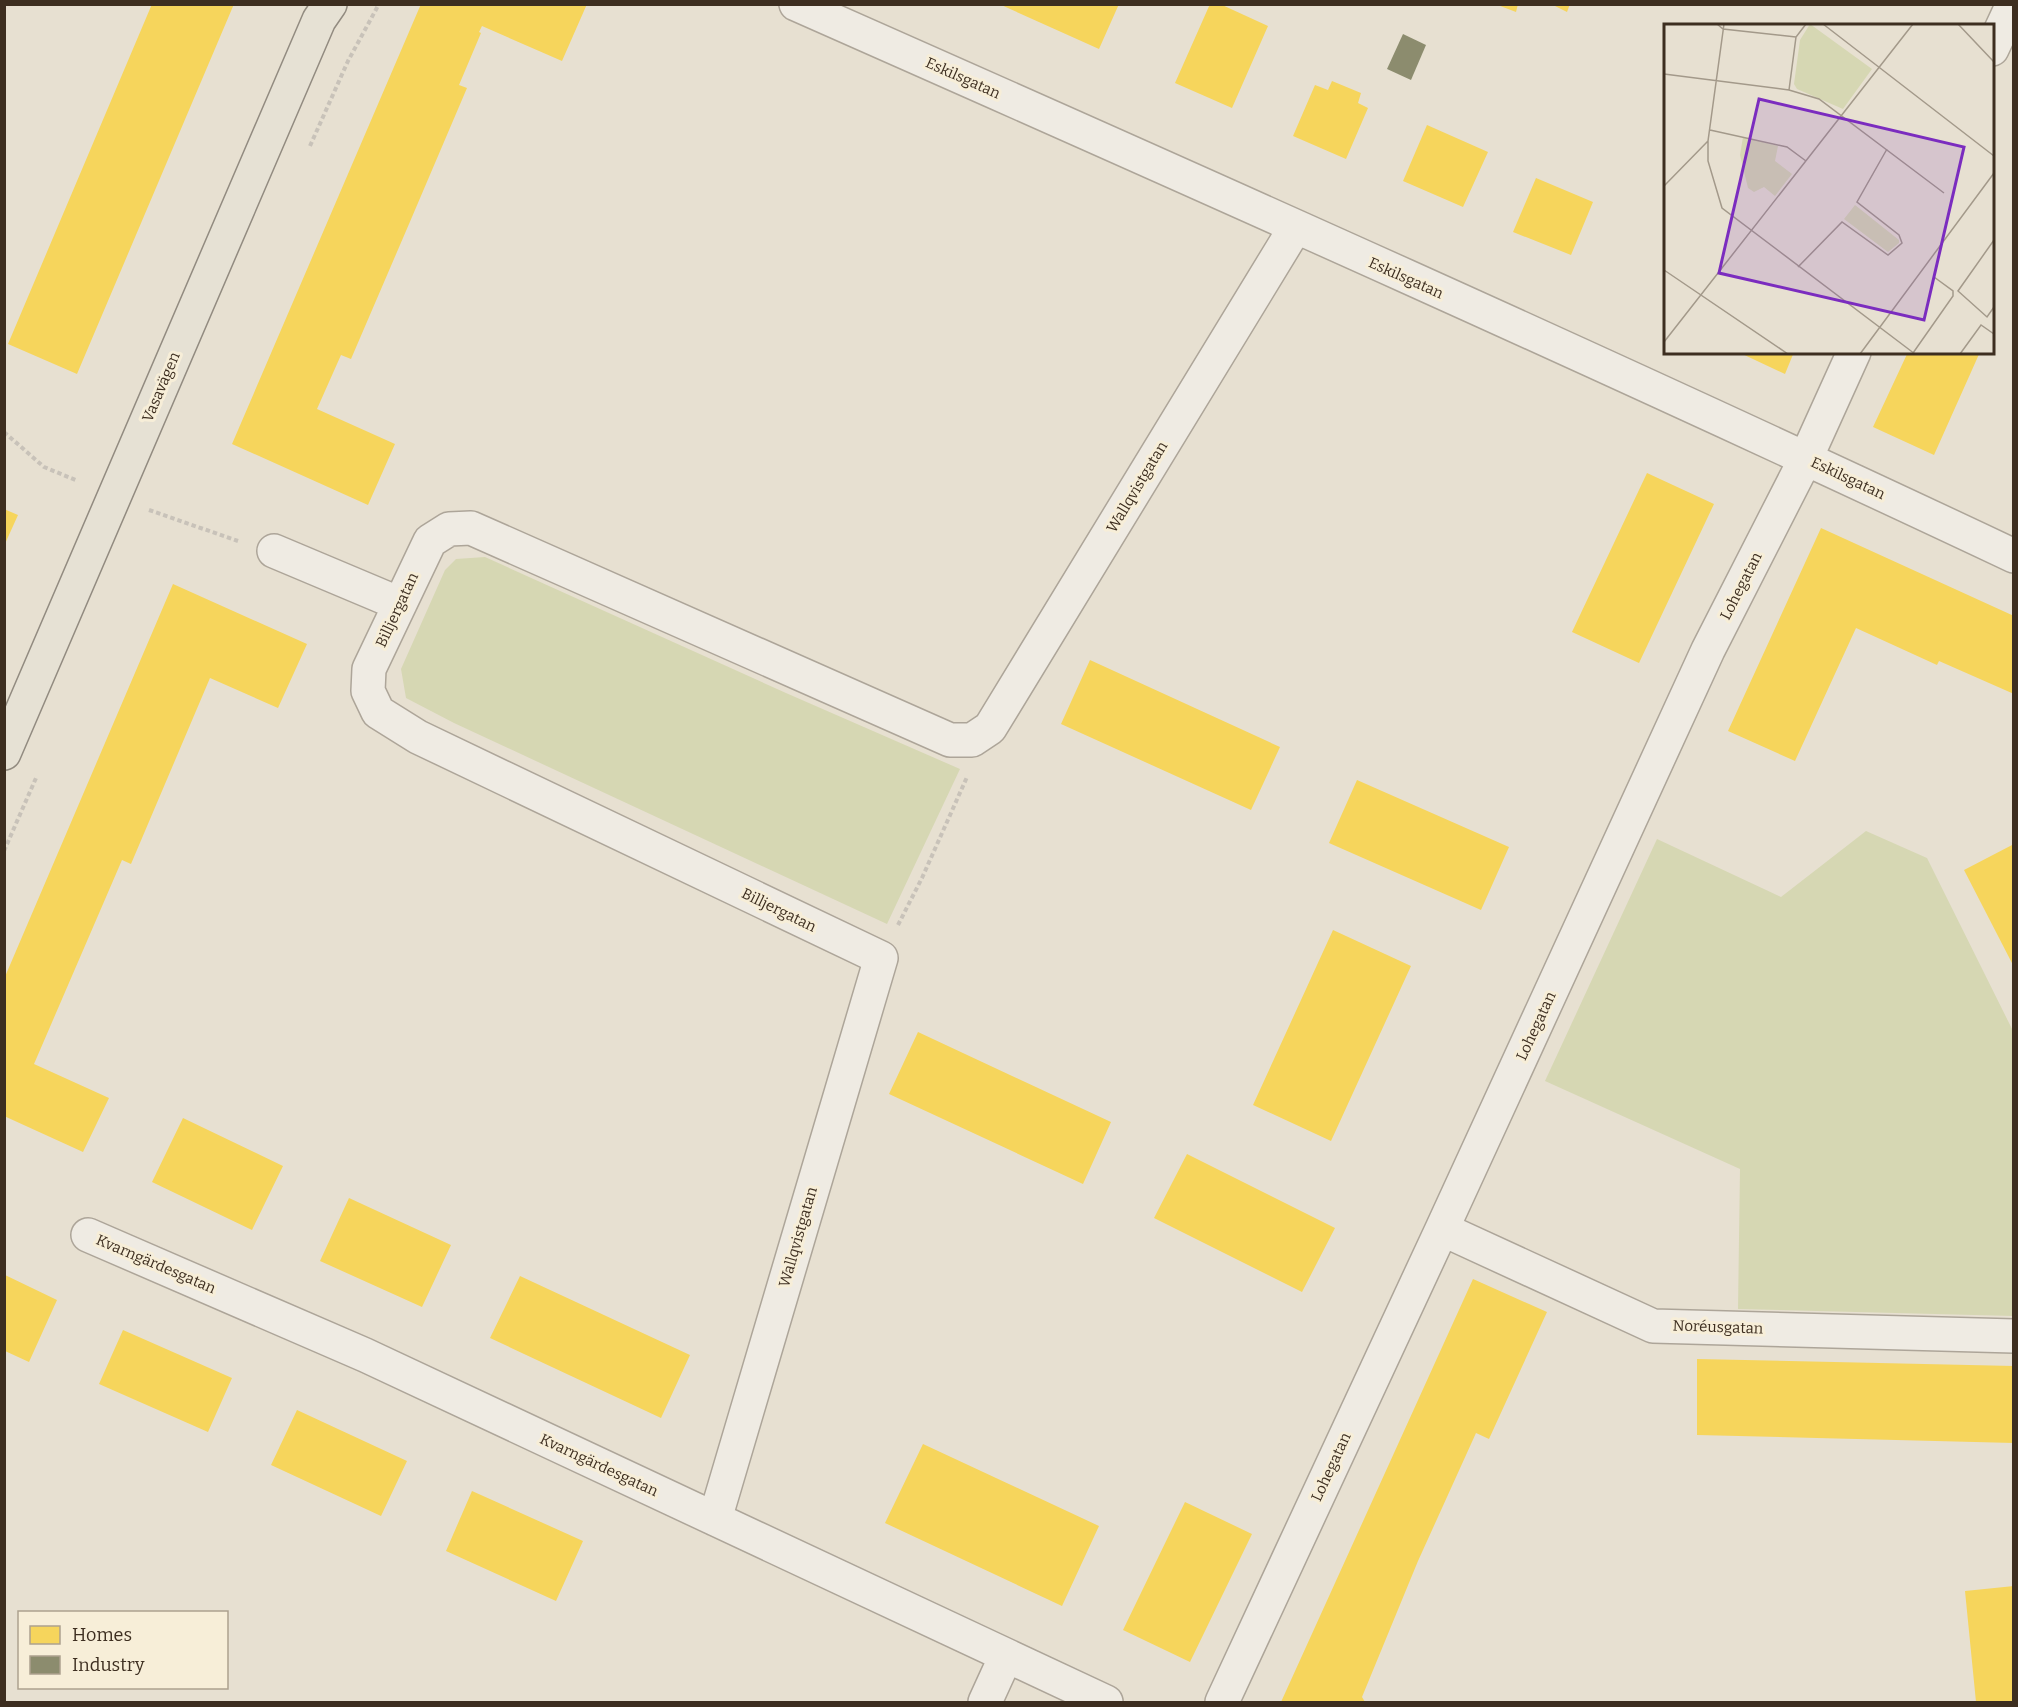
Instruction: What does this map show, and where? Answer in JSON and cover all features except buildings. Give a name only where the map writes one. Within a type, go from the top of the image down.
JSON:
[{"type":"main road","name":"Vasavägen","points":[[4,753],[323,10]]},
{"type":"street","name":"Eskilsgatan","points":[[796,4],[1806,458],[2013,556]]},
{"type":"street","points":[[1994,45],[2013,4]]},
{"type":"street","name":"Wallqvistgatan","points":[[981,734],[1295,228]]},
{"type":"street","name":"Lohegatan","points":[[1222,1702],[1708,650],[1806,458],[1853,354]]},
{"type":"street","name":"Billjergatan","points":[[879,957],[418,737],[378,712],[368,691],[369,669],[430,541],[448,529],[471,528],[950,740],[981,734]]},
{"type":"street","points":[[274,551],[400,604]]},
{"type":"street","name":"Wallqvistgatan","points":[[714,1519],[879,957]]},
{"type":"street","name":"Noréusgatan","points":[[1442,1229],[1653,1326],[2013,1336]]},
{"type":"street","name":"Kvarngärdesgatan","points":[[88,1235],[365,1355],[1106,1702]]},
{"type":"street","points":[[985,1702],[1006,1656]]},
{"type":"path","points":[[4,432],[44,467],[85,484]]},
{"type":"path","points":[[151,510],[274,551]]},
{"type":"path","points":[[879,957],[922,878],[981,734]]},
{"type":"green space","points":[[485,557],[960,769],[887,924],[454,723],[406,698],[401,669],[445,570],[456,559]]},
{"type":"green space","points":[[1866,831],[1927,858],[2013,1031],[2013,1316],[1738,1309],[1740,1169],[1545,1081],[1657,839],[1781,897]]}]
